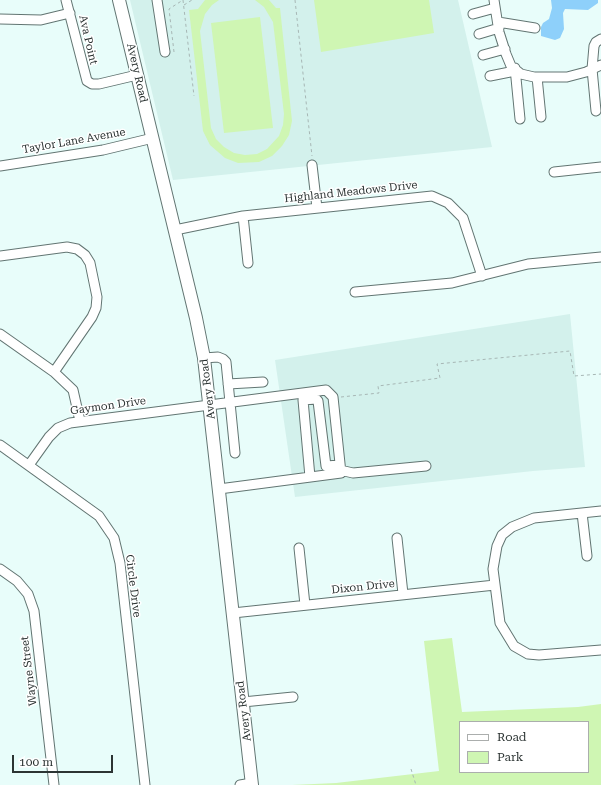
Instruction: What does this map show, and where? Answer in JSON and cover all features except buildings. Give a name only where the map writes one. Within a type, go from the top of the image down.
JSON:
[{"type":"main road","name":"Avery Road","points":[[120,0],[137,75],[176,230],[204,358],[243,702],[248,784]]},
{"type":"street","name":"Ava Point","points":[[66,0],[87,81],[92,84],[99,84],[137,75]]},
{"type":"street","points":[[157,0],[169,52]]},
{"type":"street","points":[[474,14],[494,4],[498,25],[511,66],[521,74],[537,77],[566,76],[601,65]]},
{"type":"street","points":[[0,19],[41,20],[70,13]]},
{"type":"street","points":[[478,34],[498,25],[535,28]]},
{"type":"street","points":[[596,111],[592,69],[594,46],[596,42],[601,39]]},
{"type":"street","points":[[483,55],[505,49]]},
{"type":"street","points":[[490,76],[515,70]]},
{"type":"street","points":[[515,70],[520,119]]},
{"type":"street","points":[[537,77],[541,118]]},
{"type":"street","name":"Taylor Lane Avenue","points":[[0,166],[103,150],[153,138]]},
{"type":"street","points":[[312,165],[317,208]]},
{"type":"street","points":[[554,172],[601,167]]},
{"type":"street","name":"Highland Meadows Drive","points":[[176,230],[242,216],[424,196],[439,198],[456,209],[463,218],[482,276]]},
{"type":"street","points":[[242,216],[248,263]]},
{"type":"street","points":[[0,256],[67,247],[77,249],[85,255],[90,263],[97,297],[96,308],[92,317],[54,372]]},
{"type":"street","points":[[355,292],[452,283],[528,264],[601,257]]},
{"type":"street","points":[[0,334],[54,372],[73,390],[80,421]]},
{"type":"street","points":[[204,358],[223,359],[226,362],[235,453]]},
{"type":"street","points":[[228,384],[263,382]]},
{"type":"street","name":"Gaymon Drive","points":[[29,465],[49,437],[58,428],[70,422],[210,406],[326,390],[333,397],[340,467]]},
{"type":"street","points":[[310,477],[303,400],[316,399],[318,401],[326,466],[340,467],[353,473],[426,466]]},
{"type":"street","name":"Circle Drive","points":[[0,445],[100,516],[114,538],[120,563],[145,785]]},
{"type":"street","points":[[219,489],[341,473],[340,467]]},
{"type":"street","points":[[601,511],[534,518],[500,533],[493,569],[500,623],[505,634],[514,646],[528,654],[539,655],[601,650]]},
{"type":"street","points":[[582,513],[587,556]]},
{"type":"street","points":[[397,538],[403,594]]},
{"type":"street","points":[[299,548],[305,605]]},
{"type":"street","name":"Wayne Street","points":[[0,569],[17,581],[28,594],[34,611],[54,785]]},
{"type":"street","name":"Dixon Drive","points":[[233,613],[495,584]]},
{"type":"street","points":[[243,702],[293,697]]},
{"type":"path","points":[[169,52],[169,9],[183,0],[194,96]]},
{"type":"path","points":[[184,6],[192,0]]},
{"type":"path","points":[[295,0],[312,165]]},
{"type":"path","points":[[338,397],[379,393],[378,386],[440,378],[437,364],[570,350],[574,376],[601,374]]},
{"type":"path","points":[[411,769],[416,785]]},
{"type":"shaded area","points":[[130,0],[458,0],[492,147],[173,180]]},
{"type":"shaded area","points":[[570,314],[585,467],[533,471],[295,497],[275,360]]},
{"type":"green space","points":[[205,0],[219,0],[212,5],[205,14],[200,31],[211,128],[216,139],[224,147],[234,153],[245,155],[257,154],[267,149],[279,136],[283,125],[284,114],[273,22],[264,7],[255,0],[269,0],[276,8],[280,8],[292,121],[289,135],[282,146],[272,156],[259,162],[238,163],[225,158],[210,145],[203,131],[189,10],[198,9]]},
{"type":"green space","points":[[314,0],[429,0],[434,33],[321,52]]},
{"type":"green space","points":[[260,17],[273,128],[224,133],[211,23]]},
{"type":"green space","points":[[452,638],[462,712],[578,707],[601,704],[601,785],[292,785],[336,783],[439,771],[424,641]]},
{"type":"water","points":[[551,0],[598,0],[598,3],[588,10],[565,9],[563,13],[564,29],[560,38],[555,40],[541,36],[541,27],[543,23],[549,19],[552,8]]}]
